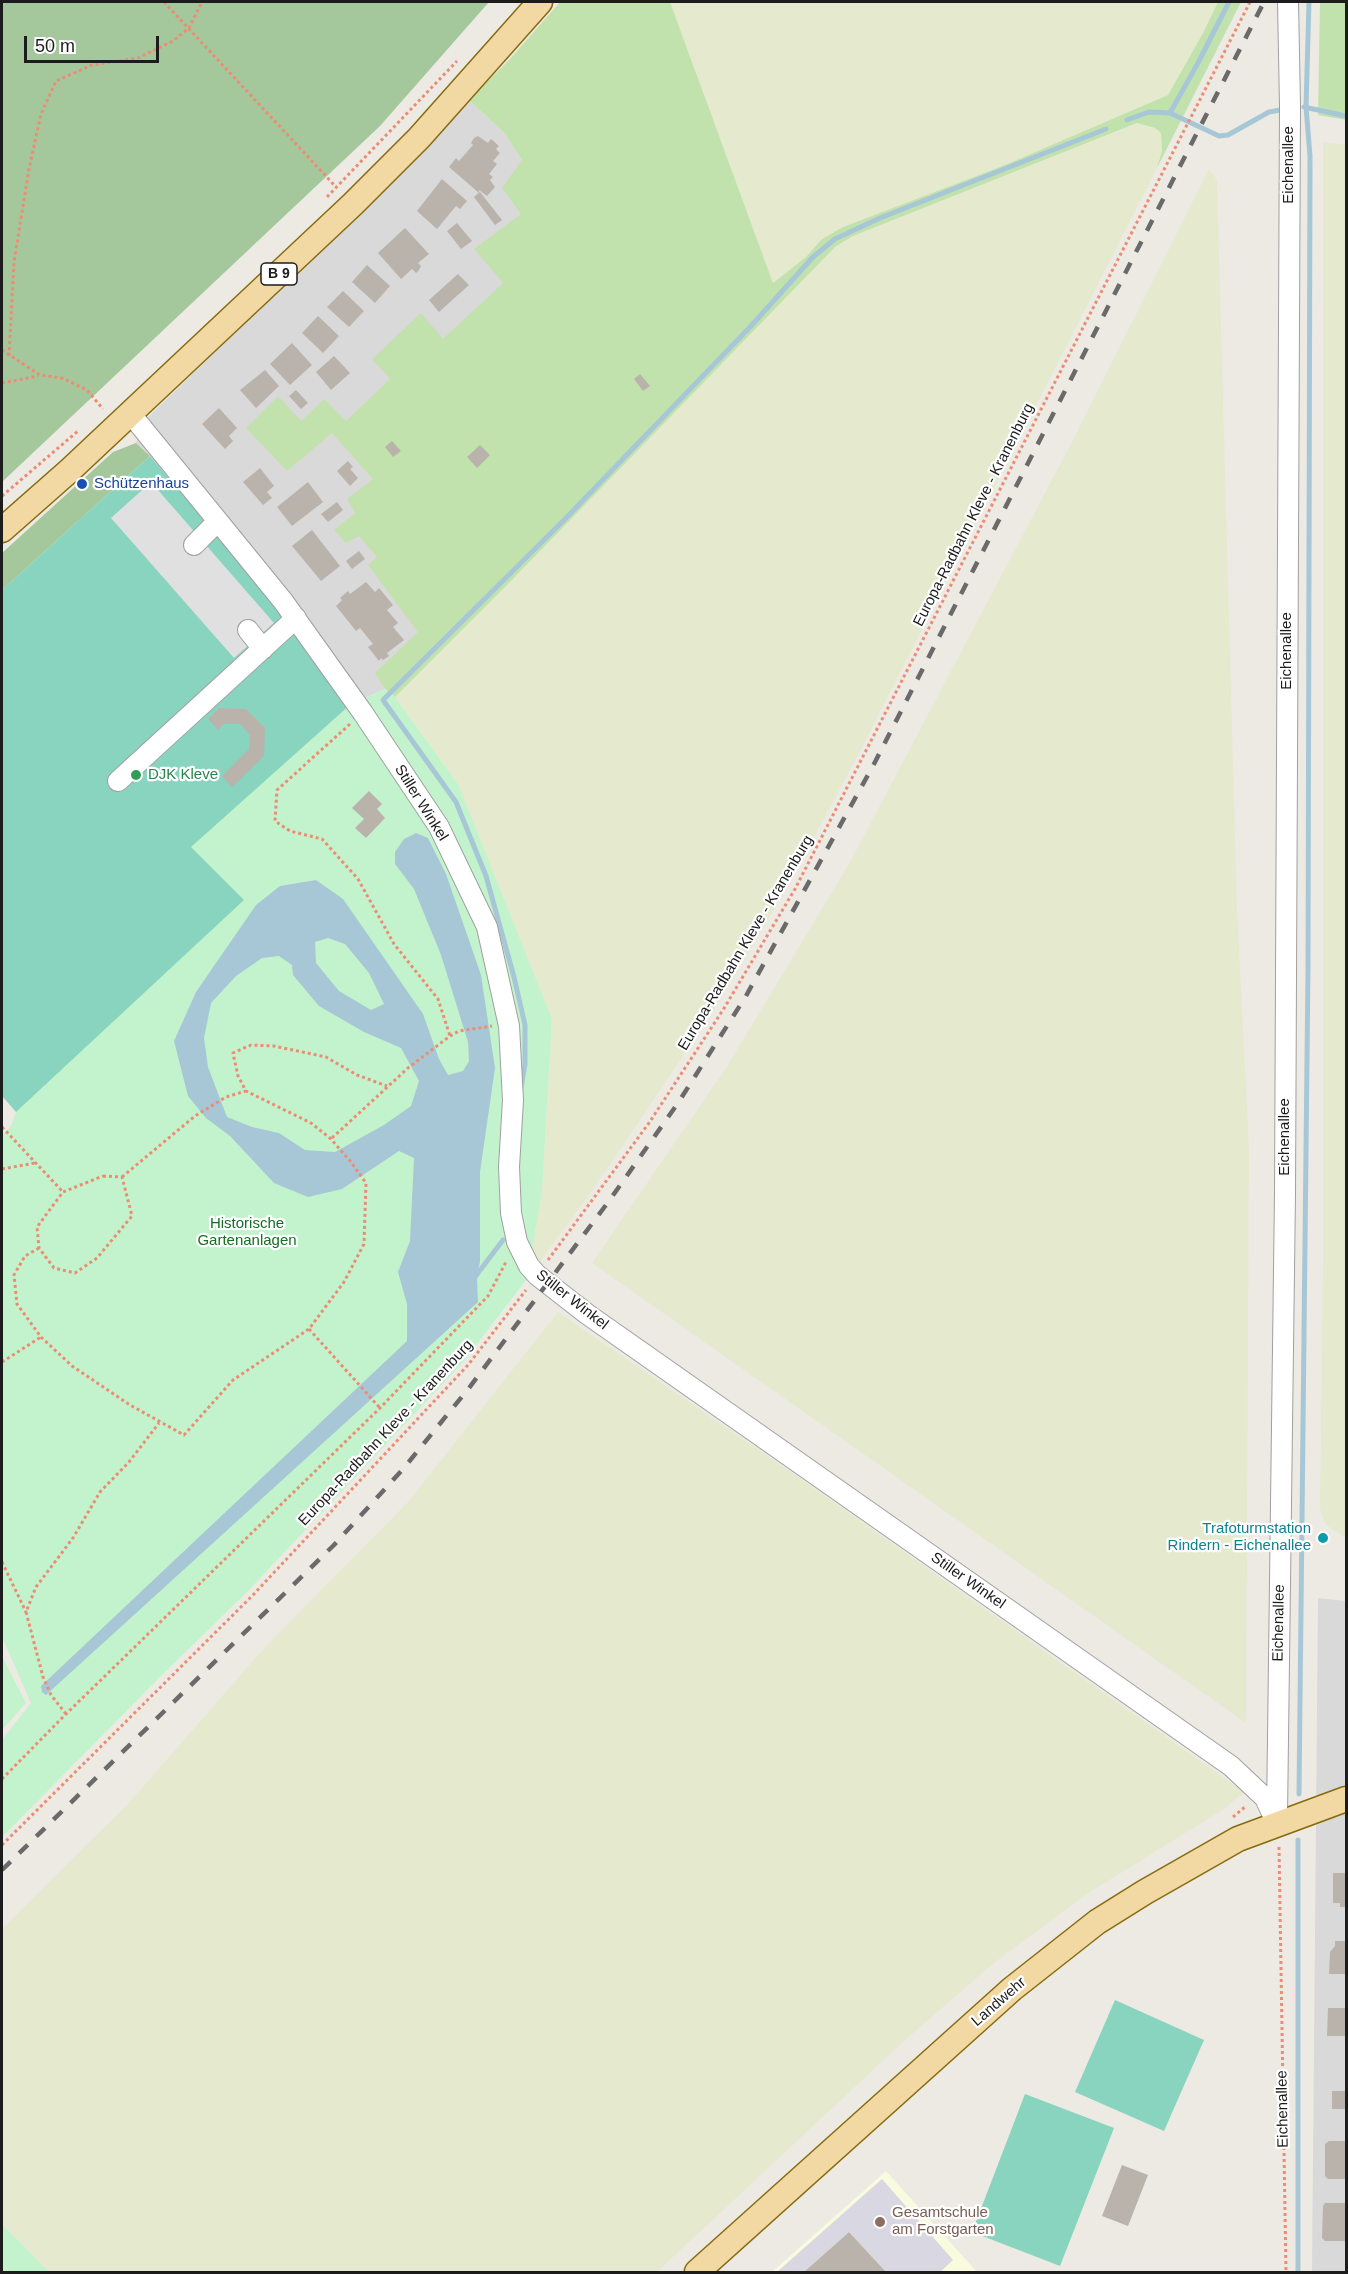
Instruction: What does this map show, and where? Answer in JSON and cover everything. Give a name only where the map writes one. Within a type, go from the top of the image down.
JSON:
[{"type":"main road","name":"B 9","points":[[2,530],[361,196],[419,138],[540,2]]},
{"type":"main road","name":"Landwehr","points":[[697,2272],[1012,1989],[1097,1922],[1238,1839],[1347,1800]]},
{"type":"street","name":"Eichenallee","points":[[1277,1824],[1285,1192],[1290,128],[1288,2]]},
{"type":"street","name":"Stiller Winkel","points":[[130,413],[296,618],[363,713],[439,827],[487,927],[509,1026],[513,1100],[509,1167],[511,1213],[517,1242],[537,1275],[587,1314],[1232,1766],[1265,1798],[1277,1824]]},
{"type":"street","points":[[194,545],[218,521]]},
{"type":"street","points":[[118,781],[296,618]]},
{"type":"street","points":[[248,630],[263,649]]},
{"type":"path","points":[[164,2],[337,188]]},
{"type":"path","points":[[9,356],[14,262],[29,169],[41,114],[56,81],[92,65],[138,58],[173,41],[189,28],[202,2]]},
{"type":"path","name":"Europa-Radbahn Kleve - Kranenburg","points":[[2,1845],[284,1562],[468,1365],[649,1123],[723,1010],[795,889],[1250,2]]},
{"type":"path","points":[[321,203],[460,57]]},
{"type":"path","points":[[2,350],[40,375]]},
{"type":"path","points":[[2,383],[40,375],[62,378],[87,390],[104,410]]},
{"type":"path","points":[[2,496],[87,425]]},
{"type":"path","points":[[363,713],[276,790],[275,821],[290,831],[322,839],[358,879],[394,944],[438,999],[450,1036]]},
{"type":"path","points":[[331,1138],[408,1068],[450,1036],[459,1031],[495,1025]]},
{"type":"path","points":[[39,1248],[25,1256],[14,1275],[17,1304],[41,1337],[72,1366],[159,1423],[184,1435],[233,1380],[309,1329],[344,1282],[364,1244],[366,1183],[351,1161],[331,1138],[311,1122],[246,1091],[238,1076],[233,1053],[251,1045],[274,1046],[326,1057],[357,1075],[387,1086]]},
{"type":"path","points":[[122,1177],[132,1216],[97,1258],[75,1273],[54,1268],[39,1248],[37,1227],[63,1192],[103,1176],[122,1177],[195,1116],[226,1097],[246,1091]]},
{"type":"path","points":[[2,1127],[63,1192]]},
{"type":"path","points":[[2,1169],[35,1163]]},
{"type":"path","points":[[2,1779],[380,1407],[488,1296],[507,1259]]},
{"type":"path","points":[[309,1329],[369,1398],[380,1407]]},
{"type":"path","points":[[2,1362],[41,1337]]},
{"type":"path","points":[[26,1612],[36,1587],[73,1538],[100,1492],[129,1462],[159,1423]]},
{"type":"path","points":[[2,1562],[26,1612],[43,1677],[51,1695],[66,1714]]},
{"type":"path","name":"Eichenallee","points":[[1277,1824],[1286,2272]]},
{"type":"shaded area","points":[[670,2],[1218,2],[1168,95],[1005,165],[843,227],[822,239],[806,257],[773,283]]},
{"type":"shaded area","points":[[469,100],[505,134],[522,160],[521,214],[442,614],[376,673],[385,689],[351,704],[284,614],[150,456],[136,443],[143,422],[385,188]]},
{"type":"shaded area","points":[[1138,123],[1155,128],[1161,133],[1162,151],[1157,168],[856,759],[789,884],[716,1007],[592,1191],[536,1267],[532,1250],[542,1192],[552,1019],[458,784],[395,697],[511,581],[835,247],[853,236]]},
{"type":"shaded area","points":[[1323,142],[1346,145],[1346,1538],[1326,1525],[1320,1509],[1323,1262]]},
{"type":"shaded area","points":[[1209,169],[1217,180],[1237,910],[1249,1147],[1246,1723],[592,1263],[726,1068],[850,862],[1074,438]]},
{"type":"shaded area","points":[[151,482],[274,623],[234,658],[111,518]]},
{"type":"shaded area","points":[[558,1312],[785,1468],[1244,1792],[1224,1809],[1087,1894],[995,1962],[904,2041],[657,2272],[49,2272],[2,2224],[2,1929],[127,1805],[265,1647],[408,1502]]},
{"type":"shaded area","points":[[1318,1598],[1346,1601],[1346,2272],[1312,2272]]},
{"type":"shaded area","name":"Gesamtschule am Forstgarten","points":[[886,2171],[977,2272],[772,2272]]},
{"type":"shaded area","name":"Gesamtschule am Forstgarten","points":[[882,2179],[953,2260],[940,2272],[886,2272],[849,2232],[804,2272],[777,2272]]},
{"type":"green space","points":[[2,2],[489,2],[380,126],[2,482]]},
{"type":"green space","points":[[560,2],[670,2],[773,283],[806,257],[822,239],[843,227],[1005,165],[1168,95],[1218,2],[1241,2],[1157,168],[1162,151],[1161,133],[1155,128],[1137,123],[853,236],[835,247],[511,581],[395,697],[385,689],[375,673],[418,632],[368,565],[377,557],[359,536],[346,543],[334,530],[355,513],[347,499],[373,479],[332,433],[287,471],[246,428],[278,396],[301,421],[324,399],[346,421],[390,379],[372,359],[421,313],[443,339],[503,283],[474,249],[521,214],[502,188],[522,160],[505,134],[469,100],[509,60]]},
{"type":"green space","points":[[1320,2],[1346,2],[1346,120],[1318,115]]},
{"type":"green space","points":[[136,443],[150,456],[2,590],[2,553],[113,452]]},
{"type":"green space","name":"DJK Kleve","points":[[150,456],[284,614],[351,704],[191,847],[244,900],[16,1112],[2,1096],[2,590]]},
{"type":"green space","name":"Historische Gartenanlagen","points":[[385,689],[395,697],[458,784],[552,1019],[542,1192],[532,1250],[536,1267],[464,1361],[249,1590],[2,1837],[2,1740],[31,1703],[2,1637],[2,1136],[11,1126],[16,1112],[243,900],[190,847],[351,704]]},
{"type":"green space","points":[[2,1656],[26,1703],[2,1730]]},
{"type":"green space","points":[[1115,2000],[1204,2040],[1164,2131],[1075,2092]]},
{"type":"green space","points":[[1025,2094],[1114,2128],[1060,2266],[972,2232]]},
{"type":"green space","points":[[2,2224],[49,2272],[2,2272]]},
{"type":"water","points":[[416,833],[428,838],[446,874],[481,975],[495,1068],[480,1172],[478,1302],[46,1695],[42,1692],[41,1686],[407,1341],[407,1304],[398,1272],[410,1241],[414,1158],[399,1151],[342,1189],[308,1197],[274,1183],[230,1136],[206,1118],[188,1096],[174,1041],[196,992],[256,905],[280,886],[316,880],[343,899],[423,1014],[439,1059],[448,1075],[463,1071],[469,1061],[468,1042],[441,955],[414,889],[395,864],[395,852],[404,839]],"holes":[[[328,938],[345,944],[369,973],[384,1004],[371,1010],[339,991],[316,963],[315,942]],[[279,956],[292,965],[293,975],[319,1006],[364,1032],[401,1048],[419,1081],[411,1106],[384,1125],[335,1152],[305,1150],[279,1133],[252,1127],[227,1117],[208,1067],[204,1038],[211,1003],[236,976],[262,958]]]},
{"type":"building","points":[[478,136],[488,143],[491,139],[499,146],[496,149],[500,153],[493,161],[497,164],[489,174],[493,177],[490,180],[495,187],[487,196],[479,190],[479,193],[449,167],[456,158],[459,161],[473,145],[471,143],[474,138]]},
{"type":"building","points":[[442,179],[467,201],[460,209],[456,206],[437,229],[417,211]]},
{"type":"building","points":[[480,192],[502,220],[495,225],[474,197]]},
{"type":"building","points":[[457,223],[472,241],[461,249],[447,231]]},
{"type":"building","points":[[405,228],[429,254],[418,263],[421,266],[416,273],[412,269],[401,279],[378,253]]},
{"type":"building","points":[[367,265],[390,286],[375,303],[352,282]]},
{"type":"building","points":[[458,274],[469,285],[439,312],[429,300]]},
{"type":"building","points":[[343,291],[364,311],[349,327],[327,307]]},
{"type":"building","points":[[318,316],[339,336],[323,353],[302,333]]},
{"type":"building","points":[[292,343],[312,365],[290,385],[270,364]]},
{"type":"building","points":[[334,356],[350,373],[331,390],[316,372]]},
{"type":"building","points":[[265,370],[279,386],[256,408],[240,390]]},
{"type":"building","points":[[640,374],[650,386],[643,391],[634,379]]},
{"type":"building","points":[[296,390],[308,403],[301,409],[289,396]]},
{"type":"building","points":[[219,408],[237,428],[229,436],[233,441],[225,449],[202,424]]},
{"type":"building","points":[[392,441],[401,451],[393,457],[385,447]]},
{"type":"building","points":[[480,445],[490,455],[477,468],[467,457]]},
{"type":"building","points":[[348,461],[353,467],[350,469],[358,478],[350,486],[337,471]]},
{"type":"building","points":[[260,468],[274,486],[267,492],[272,498],[263,505],[243,482]]},
{"type":"building","points":[[308,482],[323,502],[292,526],[277,507]]},
{"type":"building","points":[[337,502],[343,510],[328,522],[321,514]]},
{"type":"building","points":[[312,530],[340,566],[321,581],[292,546]]},
{"type":"building","points":[[359,551],[365,559],[352,569],[346,561]]},
{"type":"building","points":[[366,582],[375,592],[379,588],[393,605],[387,610],[398,623],[393,627],[404,640],[387,653],[389,656],[379,661],[368,647],[373,644],[360,628],[356,631],[336,606],[342,600],[340,598],[348,591],[350,594]]},
{"type":"building","points":[[219,708],[246,709],[265,728],[264,756],[232,787],[222,776],[249,749],[250,735],[240,724],[224,724],[218,730],[208,719]]},
{"type":"building","points":[[369,791],[382,804],[377,809],[385,818],[366,838],[355,828],[364,819],[352,808]]},
{"type":"building","points":[[1333,1873],[1346,1873],[1346,1907],[1340,1907],[1340,1903],[1333,1903]]},
{"type":"building","points":[[1335,1941],[1346,1941],[1346,1974],[1329,1974],[1330,1952],[1335,1946]]},
{"type":"building","points":[[1328,2008],[1346,2008],[1346,2036],[1327,2036]]},
{"type":"building","points":[[1332,2091],[1346,2091],[1346,2109],[1332,2109]]},
{"type":"building","points":[[1329,2141],[1346,2141],[1346,2179],[1328,2179],[1325,2176],[1325,2144]]},
{"type":"building","points":[[1122,2165],[1148,2175],[1128,2226],[1102,2216]]},
{"type":"building","points":[[1325,2203],[1346,2203],[1346,2241],[1325,2241],[1322,2238]]},
{"type":"building","points":[[849,2232],[886,2272],[804,2272]]},
{"type":"waterway","points":[[1170,113],[1229,2]]},
{"type":"waterway","points":[[1299,1794],[1308,968],[1310,156],[1306,107],[1309,2]]},
{"type":"waterway","points":[[1304,107],[1346,116]]},
{"type":"waterway","points":[[1127,120],[1149,112],[1170,113],[1219,136],[1228,135],[1269,112],[1286,109]]},
{"type":"waterway","points":[[521,1088],[525,1064],[525,1025],[486,876],[456,802],[383,700],[565,519],[751,326],[813,257],[835,239],[880,218],[1106,129]]},
{"type":"waterway","points":[[472,1281],[503,1240]]},
{"type":"waterway","points":[[1298,1840],[1298,2272]]},
{"type":"railway","points":[[2,1870],[334,1545],[403,1469],[469,1388],[609,1201],[678,1103],[746,996],[874,764],[1264,2]]},
{"type":"place","name":"Schützenhaus","points":[[82,484]]},
{"type":"place","name":"DJK Kleve","points":[[136,775]]},
{"type":"place","name":"Trafoturmstation Rindern - Eichenallee","points":[[1323,1538]]},
{"type":"place","name":"Gesamtschule am Forstgarten","points":[[880,2222]]}]
